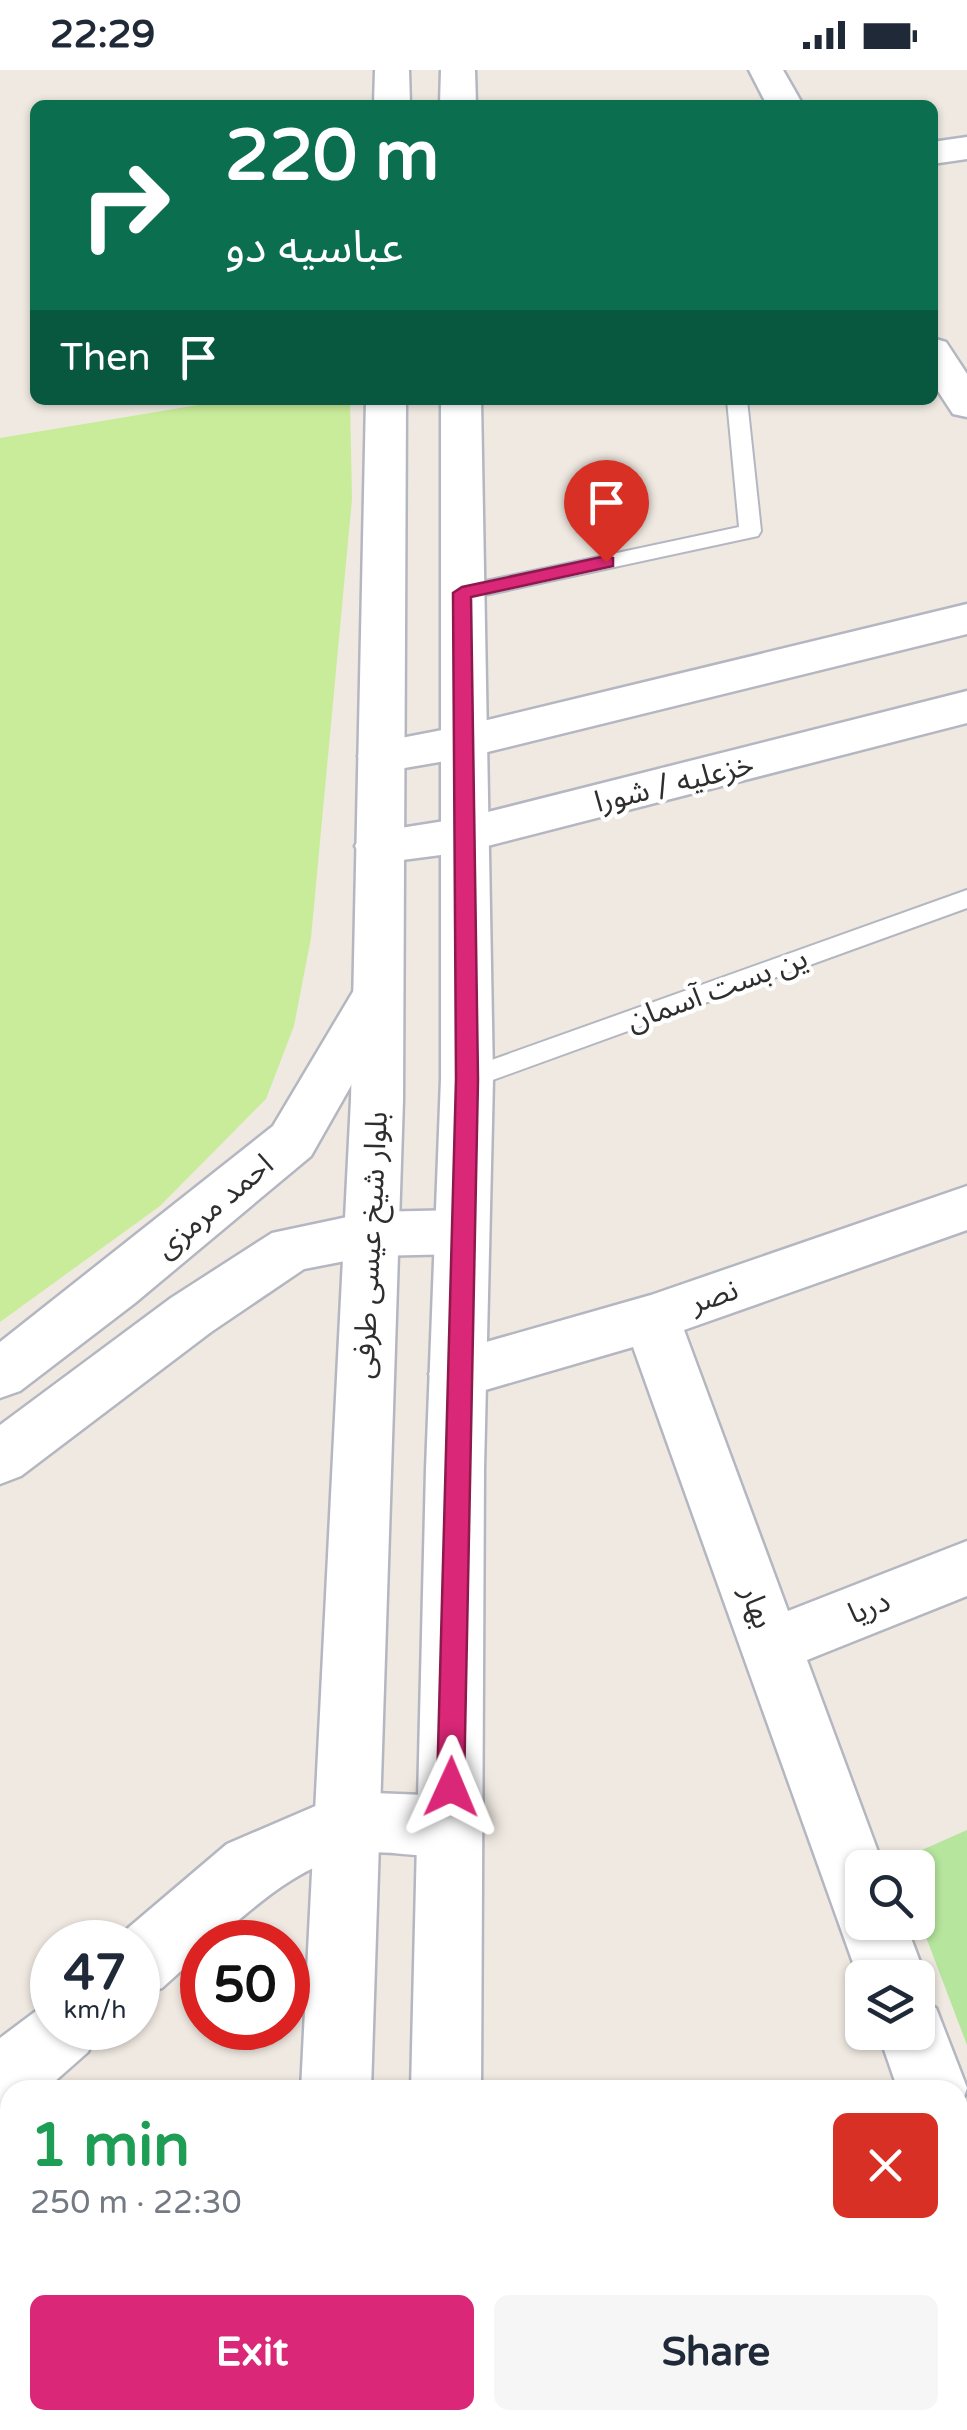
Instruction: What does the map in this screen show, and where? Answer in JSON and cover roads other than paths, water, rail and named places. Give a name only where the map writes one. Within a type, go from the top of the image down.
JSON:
[{"type":"street","points":[[392,70],[392,100]]},
{"type":"street","points":[[458,70],[458,100]]},
{"type":"street","points":[[766,70],[782,100]]},
{"type":"street","points":[[938,152],[967,148]]},
{"type":"street","points":[[938,359],[967,404]]},
{"type":"street","name":"بلوار شیخ عیسی طرفی","points":[[336,2080],[378,994],[386,405]]},
{"type":"street","points":[[446,2080],[467,1079],[461,405]]},
{"type":"street","points":[[381,756],[463,742],[967,619]]},
{"type":"street","name":"خزعلیه / شورا","points":[[380,846],[464,835],[967,708]]},
{"type":"street","name":"احمد مرمزی","points":[[0,1374],[115,1287],[292,1141],[378,994]]},
{"type":"street","name":"نصر","points":[[458,1374],[651,1318],[967,1208]]},
{"type":"street","points":[[0,1458],[191,1314],[291,1249],[370,1234],[462,1232]]},
{"type":"street","name":"بهار","points":[[651,1318],[845,1850]]},
{"type":"street","name":"دریا","points":[[771,1646],[967,1568]]},
{"type":"street","points":[[160,1945],[250,1867],[348,1823],[450,1827]]},
{"type":"street","points":[[3,2080],[38,2050]]},
{"type":"street","points":[[919,2050],[929,2080]]},
{"type":"lane","points":[[462,593],[750,531],[737,405]]},
{"type":"lane","name":"ین بست آسمان","points":[[467,1079],[967,899]]}]
